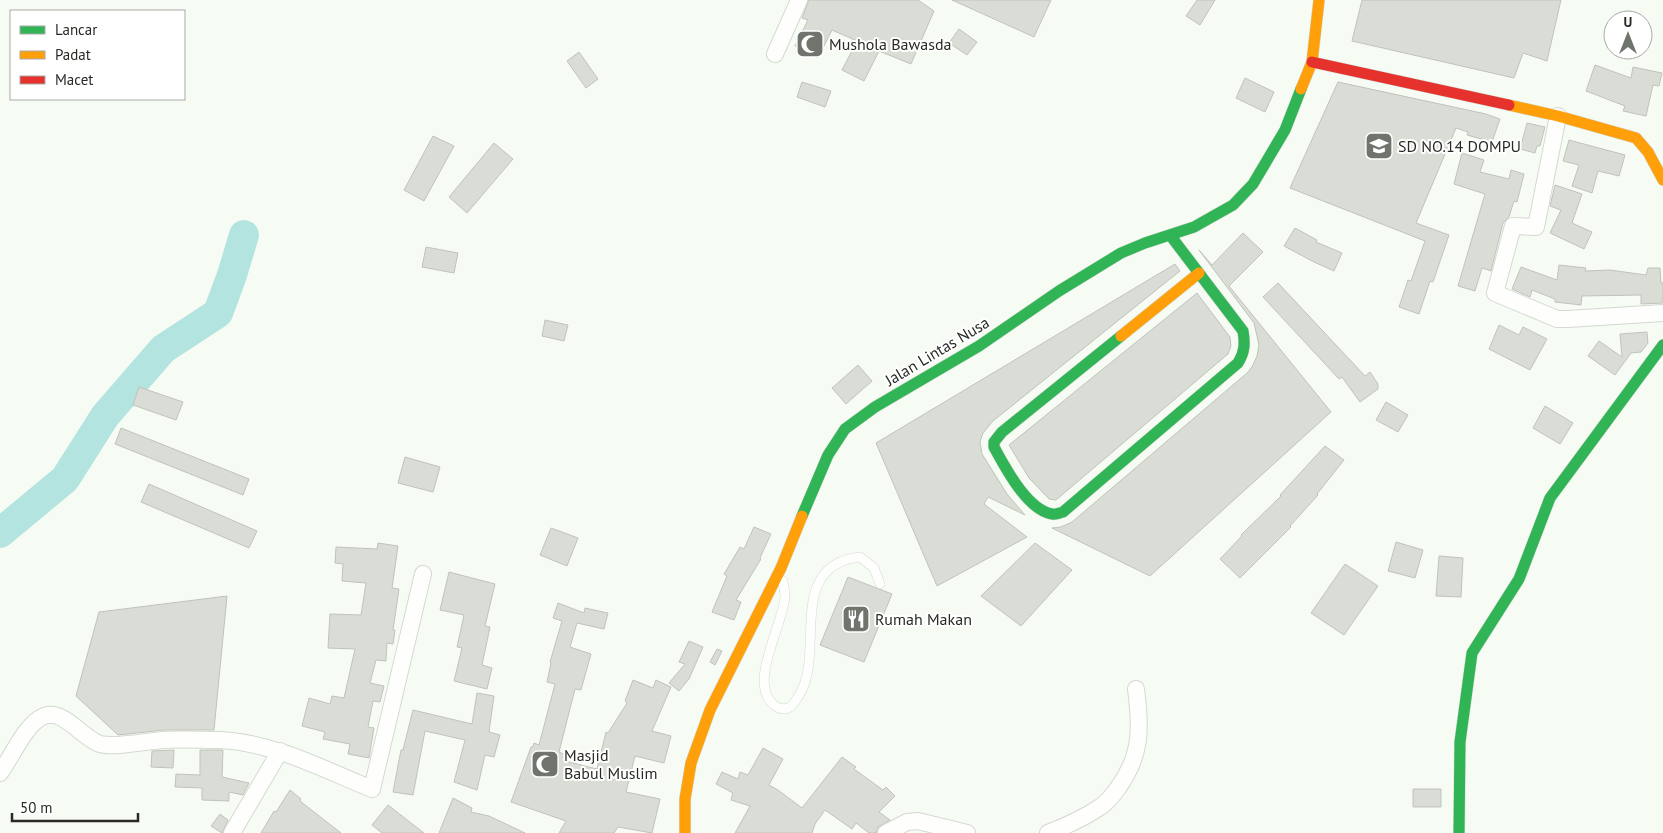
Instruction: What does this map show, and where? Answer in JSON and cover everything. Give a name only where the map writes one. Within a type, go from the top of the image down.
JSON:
[{"type":"main road","name":"Jalan Lintas Nusa","points":[[685,833],[685,799],[691,764],[707,719],[780,568],[828,455],[846,429],[875,407],[979,346],[1059,291],[1121,253],[1215,217],[1233,205],[1253,184],[1285,130],[1312,62],[1319,0]]},
{"type":"main road","points":[[1312,62],[1558,116],[1636,138],[1646,148],[1663,180]]},
{"type":"main road","points":[[1170,235],[1244,331],[1246,345],[1244,354],[1238,363],[1063,512],[1053,515],[1042,510],[1021,491],[994,447],[994,442],[1002,432],[1199,273]]},
{"type":"main road","points":[[1459,833],[1460,742],[1472,653],[1520,578],[1550,498],[1663,345]]},
{"type":"street","points":[[775,54],[799,0]]},
{"type":"street","points":[[1558,116],[1536,227],[1512,226],[1494,291],[1496,294],[1557,318],[1579,319],[1663,313]]},
{"type":"street","points":[[0,773],[24,735],[44,716],[53,715],[61,718],[100,744],[110,745],[164,740],[224,740],[280,751],[372,790],[423,574]]},
{"type":"street","points":[[1048,833],[1070,824],[1101,806],[1114,793],[1129,773],[1137,748],[1140,717],[1136,689]]},
{"type":"street","points":[[232,833],[280,751]]},
{"type":"street","points":[[886,833],[907,822],[918,821],[967,833]]},
{"type":"lane","points":[[780,568],[785,596],[768,655],[765,683],[766,694],[772,704],[780,709],[791,707],[801,693],[807,675],[813,598],[829,568],[846,559],[860,557],[874,568],[880,584]]},
{"type":"building","points":[[809,0],[918,0],[934,11],[911,64],[879,51],[864,81],[842,70],[857,41],[832,30],[818,58],[795,46],[808,20],[802,18]]},
{"type":"building","points":[[952,0],[1051,0],[1034,37]]},
{"type":"building","points":[[1197,0],[1215,0],[1200,25],[1186,16]]},
{"type":"building","points":[[1362,0],[1561,0],[1547,61],[1523,53],[1514,78],[1352,41]]},
{"type":"building","points":[[959,29],[977,42],[967,55],[949,43]]},
{"type":"building","points":[[579,52],[598,79],[586,88],[567,61]]},
{"type":"building","points":[[1595,65],[1631,78],[1633,67],[1662,73],[1659,86],[1653,85],[1646,116],[1623,111],[1625,106],[1586,91]]},
{"type":"building","points":[[1245,78],[1274,92],[1265,112],[1236,98]]},
{"type":"building","points":[[802,82],[831,91],[825,107],[797,97]]},
{"type":"building","name":"SD NO.14 DOMPU","points":[[1338,82],[1486,114],[1500,119],[1492,142],[1467,135],[1468,132],[1456,128],[1416,223],[1449,235],[1433,282],[1430,281],[1419,314],[1399,307],[1408,280],[1411,281],[1425,241],[1290,188]]},
{"type":"building","points":[[1527,123],[1545,127],[1540,146],[1537,146],[1535,153],[1520,149]]},
{"type":"building","points":[[433,136],[454,146],[424,201],[404,190]]},
{"type":"building","points":[[1569,140],[1625,155],[1619,176],[1598,171],[1592,193],[1572,186],[1579,165],[1563,161]]},
{"type":"building","points":[[494,143],[513,159],[467,213],[449,197]]},
{"type":"building","points":[[1462,153],[1484,160],[1480,172],[1509,179],[1511,170],[1524,174],[1517,202],[1514,201],[1509,217],[1503,223],[1491,271],[1482,268],[1475,291],[1458,286],[1485,194],[1454,184]]},
{"type":"building","points":[[1555,185],[1582,194],[1572,223],[1592,232],[1584,249],[1550,233],[1561,210],[1550,206]]},
{"type":"building","points":[[1295,228],[1317,240],[1316,242],[1342,253],[1334,271],[1284,246]]},
{"type":"building","points":[[1243,233],[1263,252],[1229,286],[1331,412],[1150,576],[1052,528],[1061,527],[1072,522],[1252,367],[1259,345],[1254,323],[1199,250],[1212,265]]},
{"type":"building","points":[[426,247],[458,253],[454,273],[422,267]]},
{"type":"building","points":[[1175,264],[1180,271],[993,421],[983,433],[980,442],[982,454],[1007,494],[1025,515],[988,497],[984,504],[1027,537],[937,586],[876,443]]},
{"type":"building","points":[[1559,265],[1586,268],[1585,271],[1610,270],[1646,275],[1648,268],[1660,268],[1661,283],[1663,283],[1663,303],[1641,304],[1641,295],[1582,296],[1581,305],[1555,302],[1555,299],[1532,290],[1530,297],[1512,289],[1521,267],[1557,280]]},
{"type":"building","points":[[1278,283],[1365,376],[1370,372],[1378,384],[1378,389],[1360,402],[1342,377],[1339,379],[1263,297]]},
{"type":"building","points":[[1197,293],[1230,337],[1231,346],[1228,354],[1056,500],[1049,499],[1029,478],[1009,445]]},
{"type":"building","points":[[545,320],[568,325],[564,341],[542,336]]},
{"type":"building","points":[[1499,325],[1519,335],[1523,327],[1547,339],[1530,370],[1489,349]]},
{"type":"building","points":[[1647,332],[1648,343],[1641,352],[1631,353],[1615,375],[1588,356],[1599,341],[1622,357],[1620,334]]},
{"type":"building","points":[[858,365],[872,381],[846,404],[832,388]]},
{"type":"building","points":[[139,387],[183,402],[176,420],[133,405]]},
{"type":"building","points":[[1386,402],[1408,415],[1398,432],[1376,420]]},
{"type":"building","points":[[1545,406],[1573,423],[1560,444],[1533,428]]},
{"type":"building","points":[[121,428],[249,479],[243,495],[115,444]]},
{"type":"building","points":[[1325,446],[1344,460],[1291,527],[1240,578],[1220,559],[1241,535],[1281,496]]},
{"type":"building","points":[[405,457],[440,467],[433,492],[398,483]]},
{"type":"building","points":[[149,484],[257,531],[249,548],[141,502]]},
{"type":"building","points":[[754,527],[771,534],[761,559],[736,600],[741,602],[734,620],[712,612],[727,576],[724,574],[740,547],[744,549]]},
{"type":"building","points":[[551,528],[578,538],[567,566],[540,555]]},
{"type":"building","points":[[1396,542],[1423,550],[1415,578],[1388,571]]},
{"type":"building","points":[[378,543],[398,546],[392,588],[399,589],[393,630],[395,630],[393,644],[387,643],[386,661],[376,660],[370,683],[384,686],[380,702],[373,701],[368,727],[374,728],[369,758],[348,754],[350,744],[323,739],[325,732],[302,726],[309,698],[330,704],[332,696],[344,698],[355,649],[328,648],[330,614],[361,615],[366,583],[342,581],[343,564],[335,563],[336,547],[377,549]]},
{"type":"building","points":[[1035,543],[1072,570],[1021,626],[981,596]]},
{"type":"building","points":[[1439,556],[1463,558],[1461,597],[1436,596]]},
{"type":"building","points":[[1345,564],[1378,586],[1344,635],[1311,613]]},
{"type":"building","points":[[449,572],[495,584],[485,626],[490,627],[482,665],[492,668],[487,689],[454,681],[462,648],[457,647],[464,615],[440,610]]},
{"type":"building","name":"Rumah Makan","points":[[848,577],[892,594],[864,662],[820,645]]},
{"type":"building","points":[[227,596],[214,730],[164,730],[118,735],[76,696],[99,612]]},
{"type":"building","points":[[558,603],[584,613],[585,608],[608,613],[604,629],[577,623],[570,647],[591,654],[581,690],[575,689],[559,752],[567,756],[565,761],[597,769],[606,732],[608,733],[627,703],[625,701],[633,680],[653,688],[656,680],[671,687],[652,731],[671,736],[664,763],[635,756],[626,792],[660,799],[652,833],[618,827],[614,833],[559,833],[566,821],[511,802],[531,747],[533,747],[534,743],[539,745],[555,684],[547,682],[550,662],[562,621],[553,618]]},
{"type":"building","points":[[689,641],[703,647],[689,679],[679,691],[669,683],[685,664],[679,662]]},
{"type":"building","points":[[717,649],[722,651],[715,665],[710,662]]},
{"type":"building","points":[[477,693],[494,696],[489,732],[500,735],[494,757],[485,755],[477,790],[454,782],[465,740],[425,731],[413,795],[393,792],[401,750],[403,750],[413,710],[472,724]]},
{"type":"building","points":[[763,748],[783,759],[769,785],[802,808],[842,757],[856,767],[854,769],[883,790],[886,787],[895,796],[879,812],[890,820],[878,827],[876,833],[869,833],[856,823],[852,829],[825,810],[815,824],[812,833],[735,833],[750,806],[731,800],[733,793],[716,784],[722,772],[738,779],[740,772],[748,775]]},
{"type":"building","points":[[174,750],[173,768],[151,767],[152,751]]},
{"type":"building","points":[[200,750],[223,750],[222,777],[249,783],[243,795],[229,792],[229,801],[202,800],[202,788],[175,787],[176,774],[200,775]]},
{"type":"building","points":[[1413,789],[1441,789],[1441,807],[1413,807]]},
{"type":"building","points":[[290,790],[301,799],[300,801],[341,833],[261,833],[274,811],[276,812]]},
{"type":"building","points":[[453,798],[472,808],[471,812],[489,816],[525,833],[439,833]]},
{"type":"building","points":[[388,805],[424,833],[382,833],[372,825]]},
{"type":"building","points":[[220,814],[228,820],[222,833],[211,826]]},
{"type":"waterway","points":[[0,533],[65,479],[105,416],[163,349],[218,313],[244,235]]},
{"type":"traffic: fast","points":[[802,516],[828,455],[845,429],[875,407],[979,346],[1059,291],[1121,253],[1194,227],[1233,205],[1253,184],[1285,130],[1301,89]]},
{"type":"traffic: fast","points":[[1121,336],[1002,432],[994,442],[994,447],[1018,486],[1034,505],[1043,511],[1053,514],[1063,512],[1238,363],[1242,355],[1244,347],[1243,331],[1170,235]]},
{"type":"traffic: fast","points":[[1459,833],[1460,742],[1472,653],[1519,579],[1550,498],[1663,345]]},
{"type":"traffic: slow","points":[[1301,89],[1312,62],[1319,0]]},
{"type":"traffic: slow","points":[[1509,105],[1558,116],[1636,138],[1648,152],[1663,180]]},
{"type":"traffic: slow","points":[[1121,336],[1199,273]]},
{"type":"traffic: slow","points":[[685,833],[685,799],[691,763],[710,710],[781,568],[802,516]]},
{"type":"traffic: jam","points":[[1312,62],[1509,105]]},
{"type":"place","name":"Mushola Bawasda","points":[[810,44]]},
{"type":"place","name":"SD NO.14 DOMPU","points":[[1379,146]]},
{"type":"place","name":"Rumah Makan","points":[[856,619]]},
{"type":"place","name":"Masjid Babul Muslim","points":[[545,764]]}]
